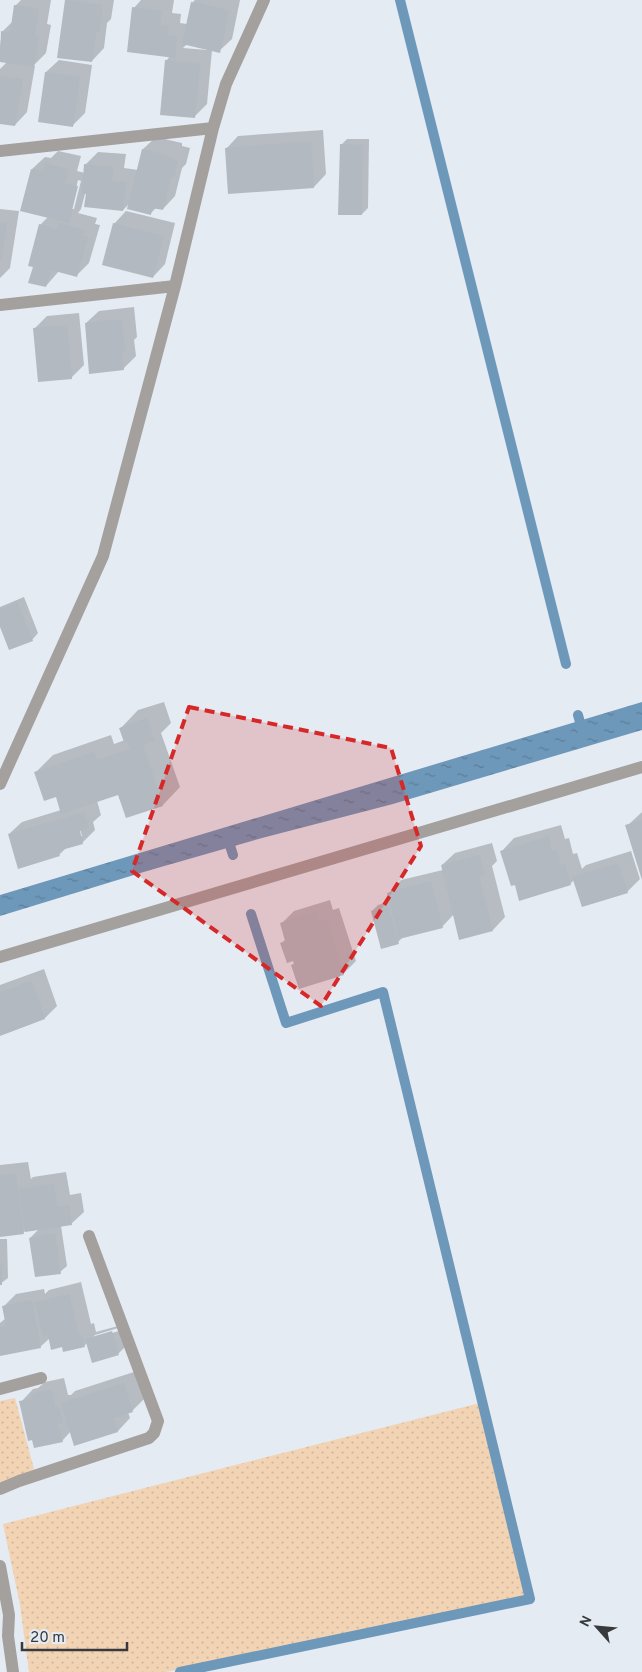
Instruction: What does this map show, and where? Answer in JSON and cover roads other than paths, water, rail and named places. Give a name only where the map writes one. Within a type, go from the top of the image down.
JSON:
[{"type":"street","points":[[0,784],[103,556],[175,286],[213,128],[226,84],[264,0]]},
{"type":"street","points":[[0,151],[213,128]]},
{"type":"street","points":[[0,305],[175,286]]},
{"type":"street","points":[[0,957],[642,767]]},
{"type":"street","points":[[0,1489],[149,1438],[154,1433],[158,1421],[89,1236]]},
{"type":"street","points":[[0,1389],[41,1378]]},
{"type":"street","points":[[0,1566],[10,1615],[4,1637],[13,1672]]},
{"type":"water","points":[[642,702],[642,730],[393,804],[262,838],[147,871],[0,916],[0,895]]},
{"type":"waterway","points":[[400,0],[566,664]]},
{"type":"waterway","points":[[578,715],[583,733]]},
{"type":"waterway","points":[[227,836],[233,855]]},
{"type":"waterway","points":[[180,1672],[530,1599],[383,992],[286,1023],[251,914]]}]
